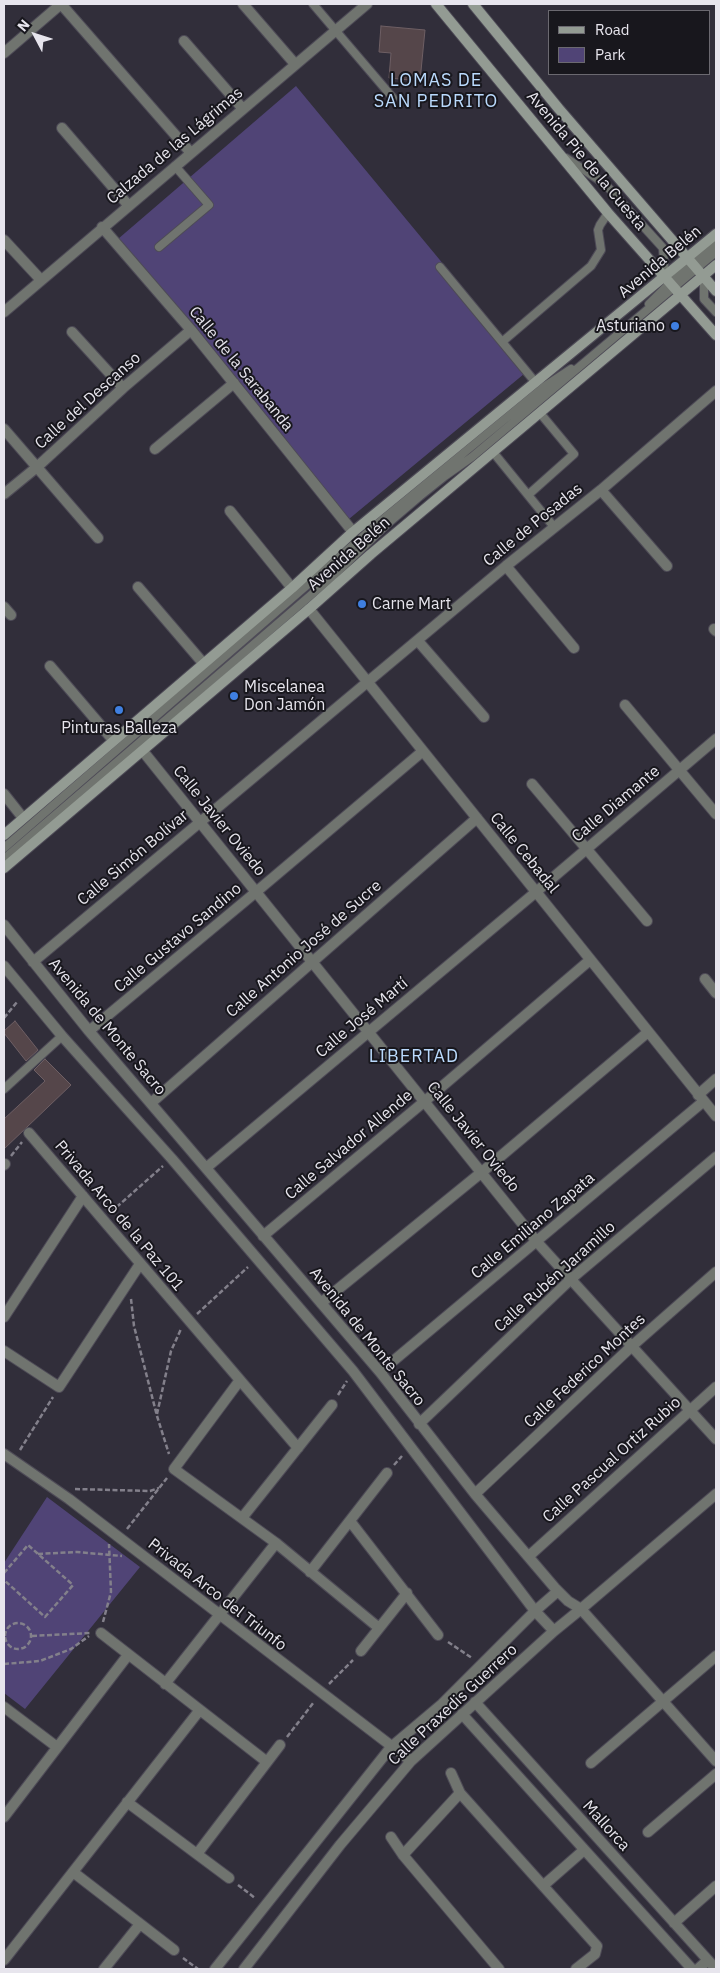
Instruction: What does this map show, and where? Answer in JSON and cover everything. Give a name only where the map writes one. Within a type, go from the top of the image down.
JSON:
[{"type":"main road","name":"Avenida Pie de la Cuesta","points":[[436,4],[608,213],[716,335]]},
{"type":"main road","name":"Avenida Pie de la Cuesta","points":[[473,4],[559,109],[716,291]]},
{"type":"main road","name":"Avenida Belén","points":[[4,835],[292,588],[353,532],[536,383],[673,286],[695,266],[716,234]]},
{"type":"main road","name":"Avenida Belén","points":[[4,868],[371,554],[540,413],[695,266],[716,265]]},
{"type":"street","points":[[4,54],[61,4],[191,153]]},
{"type":"street","points":[[243,4],[295,64]]},
{"type":"street","name":"Calzada de las Lágrimas","points":[[4,312],[367,4]]},
{"type":"street","points":[[184,41],[243,109]]},
{"type":"street","points":[[62,128],[128,206]]},
{"type":"street","name":"Calle de la Sarabanda","points":[[102,227],[191,330],[353,532]]},
{"type":"street","points":[[4,240],[41,280]]},
{"type":"street","name":"Calle del Descanso","points":[[4,494],[191,330]]},
{"type":"street","points":[[72,332],[123,388]]},
{"type":"street","points":[[155,450],[234,383]]},
{"type":"street","name":"Calle de Posadas","points":[[368,682],[506,566],[601,490],[716,391]]},
{"type":"street","points":[[4,429],[98,538]]},
{"type":"street","points":[[601,490],[667,566]]},
{"type":"street","points":[[230,511],[292,588]]},
{"type":"street","points":[[506,566],[574,648]]},
{"type":"street","points":[[138,587],[203,663]]},
{"type":"street","points":[[4,607],[11,615]]},
{"type":"street","name":"Calle Cebadal","points":[[309,609],[716,1116]]},
{"type":"street","points":[[418,640],[484,718]]},
{"type":"street","points":[[50,666],[113,740]]},
{"type":"street","name":"Calle Simón Bolívar","points":[[33,962],[368,682]]},
{"type":"street","points":[[625,705],[716,814]]},
{"type":"street","name":"Calle Diamante","points":[[536,892],[716,738]]},
{"type":"street","name":"Calle Javier Oviedo","points":[[142,750],[537,1242],[716,1439]]},
{"type":"street","name":"Calle Gustavo Sandino","points":[[89,1031],[422,751]]},
{"type":"street","points":[[532,784],[647,921]]},
{"type":"street","points":[[4,794],[24,818]]},
{"type":"street","name":"Calle Antonio José de Sucre","points":[[151,1103],[477,818]]},
{"type":"street","name":"Calle José Martí","points":[[206,1168],[536,892]]},
{"type":"street","name":"Avenida de Monte Sacro","points":[[4,924],[89,1031],[380,1372],[418,1424],[475,1494],[558,1591],[568,1601],[582,1610],[716,1761]]},
{"type":"street","name":"Calle Salvador Allende","points":[[263,1236],[590,960]]},
{"type":"street","name":"Avenida de Monte Sacro","points":[[4,966],[62,1036],[172,1158],[353,1371],[535,1611],[554,1631]]},
{"type":"street","points":[[705,979],[716,993]]},
{"type":"street","points":[[321,1303],[482,1172],[648,1032]]},
{"type":"street","name":"Calle Emiliano Zapata","points":[[380,1372],[537,1242],[701,1098],[716,1079]]},
{"type":"street","name":"Privada Arco de la Paz 101","points":[[29,1134],[298,1448]]},
{"type":"street","name":"Calle Rubén Jaramillo","points":[[418,1424],[571,1279],[716,1157]]},
{"type":"street","points":[[4,1316],[83,1196]]},
{"type":"street","points":[[4,1350],[59,1387],[140,1264]]},
{"type":"street","name":"Calle Federico Montes","points":[[475,1494],[632,1346],[716,1272]]},
{"type":"street","points":[[240,1380],[174,1469],[276,1543],[380,1628]]},
{"type":"street","name":"Calle Pascual Ortiz Rubio","points":[[529,1556],[716,1387]]},
{"type":"street","points":[[242,1518],[332,1405]]},
{"type":"street","name":"Privada Arco del Triunfo","points":[[4,1454],[54,1488],[411,1761]]},
{"type":"street","points":[[310,1572],[387,1473]]},
{"type":"street","name":"Calle Praxedis Guerrero","points":[[244,1969],[340,1845],[411,1761],[554,1631],[582,1610],[716,1494]]},
{"type":"street","points":[[350,1521],[438,1635]]},
{"type":"street","points":[[165,1684],[276,1543]]},
{"type":"street","name":"Calle Praxedis Guerrero","points":[[215,1969],[391,1747],[442,1704],[535,1611],[558,1591]]},
{"type":"street","points":[[361,1652],[407,1593]]},
{"type":"street","points":[[101,1633],[267,1762]]},
{"type":"street","points":[[4,1818],[128,1655]]},
{"type":"street","points":[[591,1763],[716,1656]]},
{"type":"street","name":"Mallorca","points":[[475,1702],[716,1969]]},
{"type":"street","points":[[4,1707],[57,1747]]},
{"type":"street","points":[[4,1960],[199,1711]]},
{"type":"street","name":"Mallorca","points":[[462,1714],[692,1969]]},
{"type":"street","points":[[197,1854],[280,1745]]},
{"type":"street","points":[[451,1773],[460,1792],[597,1946],[594,1954],[576,1969]]},
{"type":"street","points":[[648,1832],[716,1774]]},
{"type":"street","points":[[403,1854],[460,1792]]},
{"type":"street","points":[[549,1811],[562,1799]]},
{"type":"street","points":[[127,1802],[229,1878]]},
{"type":"street","points":[[391,1837],[499,1969]]},
{"type":"street","points":[[544,1885],[584,1850]]},
{"type":"street","points":[[73,1872],[174,1950]]},
{"type":"street","points":[[674,1923],[716,1886]]},
{"type":"street","points":[[104,1969],[140,1924]]},
{"type":"street","points":[[698,1969],[708,1960]]},
{"type":"street","points":[[4,1965],[9,1969]]},
{"type":"lane","points":[[313,4],[393,98]]},
{"type":"lane","points":[[558,153],[605,184],[663,248],[673,286]]},
{"type":"lane","points":[[159,247],[209,205],[175,166]]},
{"type":"lane","points":[[502,342],[590,266],[600,250],[598,230],[608,213]]},
{"type":"lane","points":[[695,266],[716,243]]},
{"type":"lane","points":[[695,266],[716,252]]},
{"type":"lane","points":[[695,266],[704,299],[716,312]]},
{"type":"lane","points":[[440,267],[536,383]]},
{"type":"lane","points":[[4,848],[382,520],[545,386],[570,371],[652,301],[673,286]]},
{"type":"lane","points":[[4,859],[332,577],[420,496],[472,458],[673,286]]},
{"type":"lane","points":[[528,495],[574,454],[540,413]]},
{"type":"lane","points":[[493,452],[554,527]]},
{"type":"lane","points":[[4,1089],[62,1036]]},
{"type":"path","points":[[4,1018],[25,993]]},
{"type":"path","points":[[4,1164],[29,1134]]},
{"type":"path","points":[[102,1219],[172,1158]]},
{"type":"path","points":[[157,1416],[171,1351],[187,1320],[257,1259]]},
{"type":"path","points":[[119,1538],[174,1469],[157,1416],[134,1326],[129,1282]]},
{"type":"path","points":[[332,1405],[353,1371]]},
{"type":"path","points":[[13,1460],[59,1387]]},
{"type":"path","points":[[387,1473],[411,1446]]},
{"type":"path","points":[[54,1488],[150,1491],[159,1488]]},
{"type":"path","points":[[101,1633],[111,1592],[107,1528]]},
{"type":"path","points":[[4,1573],[28,1546],[73,1585],[45,1617],[4,1580]]},
{"type":"path","points":[[38,1554],[76,1552],[110,1554],[148,1561]]},
{"type":"path","points":[[16,1622],[25,1624],[32,1636],[26,1648],[16,1650],[8,1645],[4,1636],[8,1627],[16,1622]]},
{"type":"path","points":[[4,1664],[40,1661],[71,1649],[93,1633],[32,1636]]},
{"type":"path","points":[[438,1635],[482,1664]]},
{"type":"path","points":[[229,1878],[264,1905]]},
{"type":"path","points":[[174,1950],[198,1969]]},
{"type":"green space","points":[[296,86],[530,369],[349,519],[118,239]]},
{"type":"green space","points":[[47,1497],[140,1567],[25,1709],[4,1693],[4,1563]]},
{"type":"building","points":[[381,26],[425,30],[420,81],[389,78],[391,53],[379,52]]},
{"type":"building","points":[[15,1021],[38,1050],[26,1061],[4,1033]]},
{"type":"building","points":[[45,1059],[71,1085],[4,1149],[4,1119],[45,1081],[34,1070]]},
{"type":"place","name":"Asturiano","points":[[675,326]]},
{"type":"place","name":"Carne Mart","points":[[362,604]]},
{"type":"place","name":"Miscelanea Don Jamón","points":[[234,696]]},
{"type":"place","name":"Pinturas Balleza","points":[[119,710]]},
{"type":"district","name":"LOMAS DE SAN PEDRITO","points":[[436,91]]},
{"type":"district","name":"LIBERTAD","points":[[414,1057]]}]
